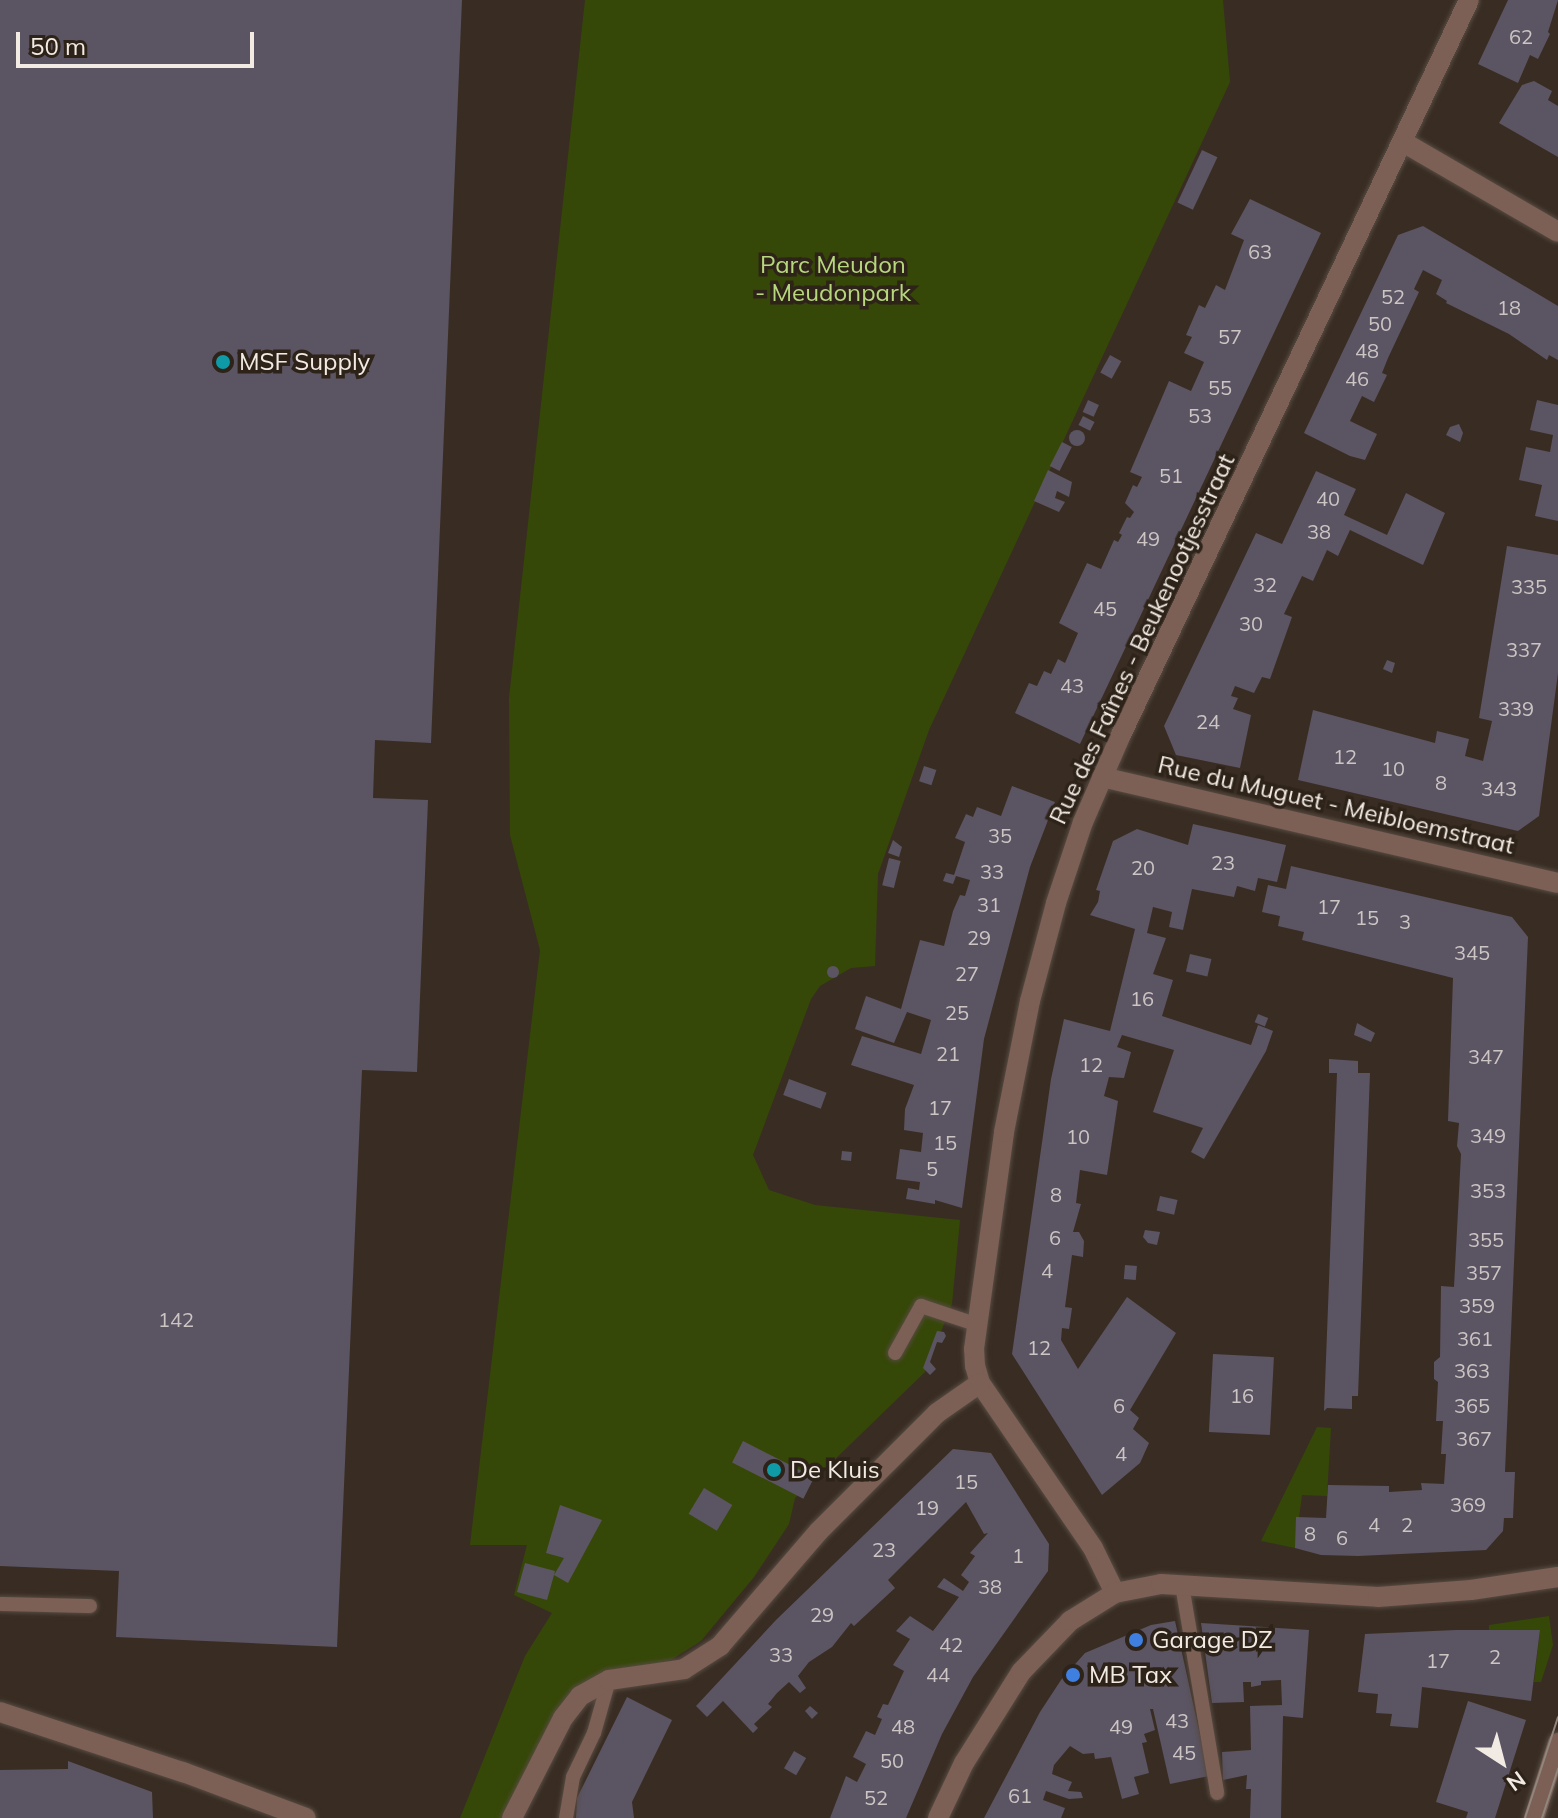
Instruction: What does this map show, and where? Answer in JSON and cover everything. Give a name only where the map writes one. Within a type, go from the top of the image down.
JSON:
[{"type":"street","name":"Rue des Faînes - Beukenootjesstraat","points":[[980,1383],[974,1349],[1004,1132],[1030,1001],[1056,903],[1102,777],[1469,0]]},
{"type":"street","points":[[1403,142],[1558,232]]},
{"type":"street","name":"Rue du Muguet - Meibloemstraat","points":[[1102,777],[1558,883]]},
{"type":"street","points":[[512,1818],[563,1718],[580,1696],[609,1680],[684,1669],[720,1646],[818,1532],[937,1413],[980,1383],[1093,1548],[1115,1593]]},
{"type":"street","points":[[938,1818],[964,1763],[1021,1672],[1070,1621],[1115,1593],[1140,1586],[1182,1585],[1378,1597],[1471,1590],[1558,1577]]},
{"type":"street","points":[[0,1712],[183,1772],[306,1818]]},
{"type":"street","points":[[1534,1818],[1558,1743]]},
{"type":"lane","points":[[895,1353],[921,1306],[978,1325]]},
{"type":"lane","points":[[1182,1585],[1217,1793]]},
{"type":"lane","points":[[0,1604],[90,1606]]},
{"type":"lane","points":[[566,1818],[573,1777],[594,1733],[609,1680]]},
{"type":"green space","name":"Parc Meudon - Meudonpark","points":[[585,0],[1223,0],[1230,82],[929,730],[878,874],[875,966],[851,968],[820,986],[811,999],[753,1155],[769,1190],[815,1205],[960,1220],[952,1304],[925,1372],[795,1498],[789,1524],[754,1577],[701,1641],[671,1660],[601,1675],[571,1691],[506,1818],[460,1818],[525,1656],[552,1613],[514,1595],[527,1545],[470,1545],[540,950],[510,835],[509,698]]},
{"type":"green space","points":[[1317,1427],[1331,1428],[1327,1496],[1302,1495],[1295,1548],[1261,1541]]},
{"type":"green space","points":[[1549,1616],[1553,1645],[1541,1682],[1534,1682],[1540,1630],[1489,1630],[1489,1625]]},
{"type":"building","points":[[0,0],[462,0],[431,743],[375,740],[373,798],[428,800],[417,1072],[362,1070],[337,1647],[116,1637],[119,1571],[0,1566]]},
{"type":"building","points":[[1508,0],[1558,0],[1548,32],[1550,34],[1538,59],[1530,55],[1518,83],[1478,64]]},
{"type":"building","points":[[1534,81],[1552,91],[1548,100],[1558,106],[1558,157],[1499,123],[1522,85]]},
{"type":"building","points":[[1202,150],[1217,157],[1193,210],[1177,203]]},
{"type":"building","points":[[1250,199],[1321,233],[1080,744],[1015,713],[1029,683],[1037,686],[1044,671],[1051,674],[1058,659],[1065,663],[1078,633],[1059,623],[1087,563],[1101,569],[1114,540],[1118,542],[1122,535],[1119,533],[1127,517],[1130,518],[1134,512],[1125,503],[1133,485],[1137,487],[1142,477],[1130,472],[1169,381],[1191,391],[1204,362],[1184,353],[1192,337],[1186,335],[1199,305],[1205,308],[1216,285],[1225,290],[1244,240],[1231,234]]},
{"type":"building","points":[[1423,226],[1558,306],[1558,360],[1549,355],[1547,360],[1509,334],[1446,303],[1436,294],[1442,280],[1423,270],[1414,289],[1419,292],[1388,358],[1382,373],[1387,375],[1374,402],[1362,396],[1350,421],[1377,434],[1365,460],[1350,456],[1304,433],[1398,235]]},
{"type":"building","points":[[1110,355],[1121,361],[1112,379],[1100,372]]},
{"type":"building","points":[[1088,400],[1099,405],[1094,417],[1083,412]]},
{"type":"building","points":[[1537,400],[1558,405],[1558,521],[1535,516],[1542,485],[1519,480],[1526,447],[1550,452],[1553,435],[1530,430]]},
{"type":"building","points":[[1083,416],[1095,422],[1090,431],[1078,425]]},
{"type":"building","points":[[1459,424],[1463,433],[1460,442],[1446,435],[1450,427]]},
{"type":"building","points":[[1077,430],[1085,438],[1077,446],[1069,438]]},
{"type":"building","points":[[1062,442],[1072,447],[1060,471],[1050,466]]},
{"type":"building","points":[[1048,470],[1072,482],[1069,497],[1057,491],[1055,498],[1065,502],[1059,512],[1034,501]]},
{"type":"building","points":[[1316,471],[1356,489],[1344,515],[1387,535],[1406,493],[1445,513],[1423,565],[1350,530],[1338,556],[1327,550],[1313,581],[1302,576],[1284,614],[1292,617],[1270,679],[1262,677],[1254,693],[1235,686],[1231,696],[1238,698],[1233,709],[1251,715],[1240,768],[1176,755],[1164,726],[1256,533],[1282,544]]},
{"type":"building","points":[[1507,546],[1558,555],[1558,673],[1539,816],[1518,831],[1298,780],[1313,710],[1435,743],[1437,731],[1469,739],[1465,756],[1483,761],[1492,721],[1479,718]]},
{"type":"building","points":[[1387,660],[1395,663],[1392,673],[1383,669]]},
{"type":"building","points":[[924,766],[936,770],[931,785],[919,781]]},
{"type":"building","points":[[1012,786],[1055,802],[1030,867],[984,1039],[962,1208],[935,1200],[935,1204],[906,1199],[908,1188],[919,1190],[920,1182],[896,1179],[900,1149],[921,1152],[923,1133],[904,1130],[905,1109],[914,1085],[851,1065],[862,1036],[921,1054],[931,1020],[907,1012],[894,1043],[855,1029],[866,996],[901,1009],[920,940],[944,946],[953,911],[960,895],[965,896],[970,880],[956,876],[953,884],[943,881],[946,873],[954,875],[965,842],[955,838],[966,814],[973,817],[977,807],[1001,816]]},
{"type":"building","points":[[1193,824],[1286,845],[1277,882],[1258,878],[1255,891],[1237,886],[1234,897],[1192,889],[1183,930],[1169,927],[1172,912],[1153,907],[1147,933],[1166,938],[1153,974],[1173,980],[1162,1016],[1251,1045],[1258,1025],[1273,1031],[1266,1051],[1204,1159],[1191,1152],[1203,1128],[1153,1112],[1174,1050],[1122,1035],[1117,1047],[1131,1052],[1124,1078],[1109,1077],[1104,1096],[1118,1101],[1107,1175],[1080,1170],[1076,1203],[1081,1204],[1073,1232],[1079,1232],[1084,1241],[1083,1257],[1072,1255],[1065,1307],[1072,1308],[1069,1329],[1062,1328],[1061,1340],[1078,1369],[1127,1297],[1176,1333],[1130,1410],[1139,1418],[1133,1429],[1149,1443],[1140,1463],[1102,1495],[1012,1354],[1051,1079],[1064,1019],[1110,1031],[1135,929],[1090,915],[1098,902],[1100,891],[1096,890],[1113,841],[1137,829],[1188,845]]},
{"type":"building","points":[[893,840],[902,847],[899,857],[888,853]]},
{"type":"building","points":[[889,858],[901,861],[894,888],[882,885]]},
{"type":"building","points":[[1291,866],[1512,917],[1528,937],[1505,1472],[1515,1472],[1513,1518],[1504,1518],[1503,1531],[1486,1550],[1358,1556],[1321,1555],[1295,1548],[1296,1517],[1326,1518],[1328,1485],[1389,1486],[1389,1492],[1422,1490],[1421,1483],[1444,1484],[1446,1454],[1441,1454],[1443,1421],[1436,1421],[1438,1382],[1434,1379],[1434,1362],[1440,1357],[1441,1286],[1454,1287],[1461,1154],[1457,1146],[1459,1123],[1448,1121],[1453,978],[1302,940],[1304,932],[1278,926],[1280,916],[1262,912],[1268,885],[1286,889]]},
{"type":"building","points":[[1190,954],[1211,959],[1207,976],[1186,972]]},
{"type":"building","points":[[833,966],[839,972],[833,978],[827,972]]},
{"type":"building","points":[[1258,1014],[1268,1018],[1265,1026],[1255,1022]]},
{"type":"building","points":[[1357,1023],[1375,1033],[1371,1042],[1354,1035]]},
{"type":"building","points":[[1329,1059],[1358,1061],[1358,1073],[1370,1073],[1358,1396],[1352,1396],[1352,1409],[1327,1408],[1324,1411],[1337,1073],[1329,1073]]},
{"type":"building","points":[[789,1079],[827,1093],[821,1109],[783,1095]]},
{"type":"building","points":[[842,1151],[852,1152],[851,1161],[841,1160]]},
{"type":"building","points":[[1160,1196],[1178,1200],[1174,1215],[1157,1211]]},
{"type":"building","points":[[1145,1230],[1160,1232],[1157,1245],[1148,1243],[1143,1237]]},
{"type":"building","points":[[1125,1265],[1137,1266],[1136,1280],[1124,1279]]},
{"type":"building","points":[[937,1331],[944,1332],[946,1336],[942,1343],[937,1342],[930,1362],[936,1369],[930,1375],[923,1368]]},
{"type":"building","points":[[1213,1354],[1274,1357],[1270,1435],[1209,1432]]},
{"type":"building","name":"De Kluis","points":[[743,1441],[814,1477],[803,1499],[732,1462]]},
{"type":"building","points":[[953,1449],[991,1453],[1049,1544],[1048,1571],[973,1677],[942,1734],[906,1818],[830,1818],[846,1776],[857,1782],[866,1764],[853,1757],[866,1731],[875,1735],[882,1719],[877,1717],[883,1704],[888,1705],[904,1671],[893,1665],[910,1639],[896,1631],[910,1616],[933,1631],[959,1597],[937,1587],[944,1578],[963,1591],[969,1582],[961,1575],[975,1556],[970,1553],[988,1533],[984,1534],[966,1502],[888,1580],[895,1588],[854,1626],[851,1623],[832,1647],[809,1662],[798,1676],[806,1688],[800,1693],[789,1682],[777,1693],[768,1704],[772,1707],[754,1724],[758,1728],[753,1733],[723,1701],[707,1717],[696,1706],[776,1620]]},
{"type":"building","points":[[704,1488],[732,1505],[717,1531],[689,1514]]},
{"type":"building","points":[[560,1505],[602,1520],[568,1583],[554,1575],[564,1558],[546,1553]]},
{"type":"building","points":[[525,1563],[555,1571],[547,1600],[517,1592]]},
{"type":"building","points":[[1175,1621],[1209,1776],[1170,1784],[1153,1709],[1150,1709],[1155,1730],[1144,1734],[1147,1742],[1142,1743],[1149,1773],[1134,1777],[1139,1794],[1122,1799],[1111,1757],[1095,1759],[1094,1753],[1083,1754],[1070,1746],[1054,1765],[1052,1774],[1072,1782],[1068,1791],[1081,1792],[1083,1798],[1069,1799],[1046,1791],[1043,1800],[1065,1808],[1061,1818],[984,1818],[1040,1712],[1061,1680],[1085,1653],[1151,1625]]},
{"type":"building","points":[[1201,1623],[1309,1630],[1303,1718],[1283,1716],[1281,1818],[1250,1818],[1251,1789],[1246,1789],[1247,1775],[1223,1780],[1222,1752],[1251,1750],[1250,1706],[1282,1705],[1281,1680],[1261,1681],[1261,1685],[1251,1687],[1251,1682],[1243,1682],[1244,1702],[1212,1703]]},
{"type":"building","points":[[1540,1630],[1531,1701],[1422,1687],[1418,1728],[1390,1726],[1392,1714],[1376,1713],[1378,1694],[1358,1692],[1365,1634]]},
{"type":"building","points":[[627,1697],[672,1720],[632,1802],[634,1818],[576,1818],[577,1798]]},
{"type":"building","points":[[1468,1701],[1526,1720],[1495,1818],[1466,1818],[1468,1812],[1436,1802]]},
{"type":"building","points":[[810,1706],[818,1713],[812,1719],[805,1711]]},
{"type":"building","points":[[794,1751],[806,1758],[796,1775],[784,1768]]},
{"type":"building","points":[[68,1761],[152,1792],[153,1818],[0,1818],[0,1770],[68,1769]]},
{"type":"tram line","points":[[1525,1818],[1558,1717]]},
{"type":"tram line","points":[[1542,1818],[1558,1769]]},
{"type":"place","name":"MSF Supply","points":[[223,362]]},
{"type":"place","name":"De Kluis","points":[[774,1470]]},
{"type":"place","name":"Garage DZ","points":[[1136,1640]]},
{"type":"place","name":"MB Tax","points":[[1073,1675]]}]
